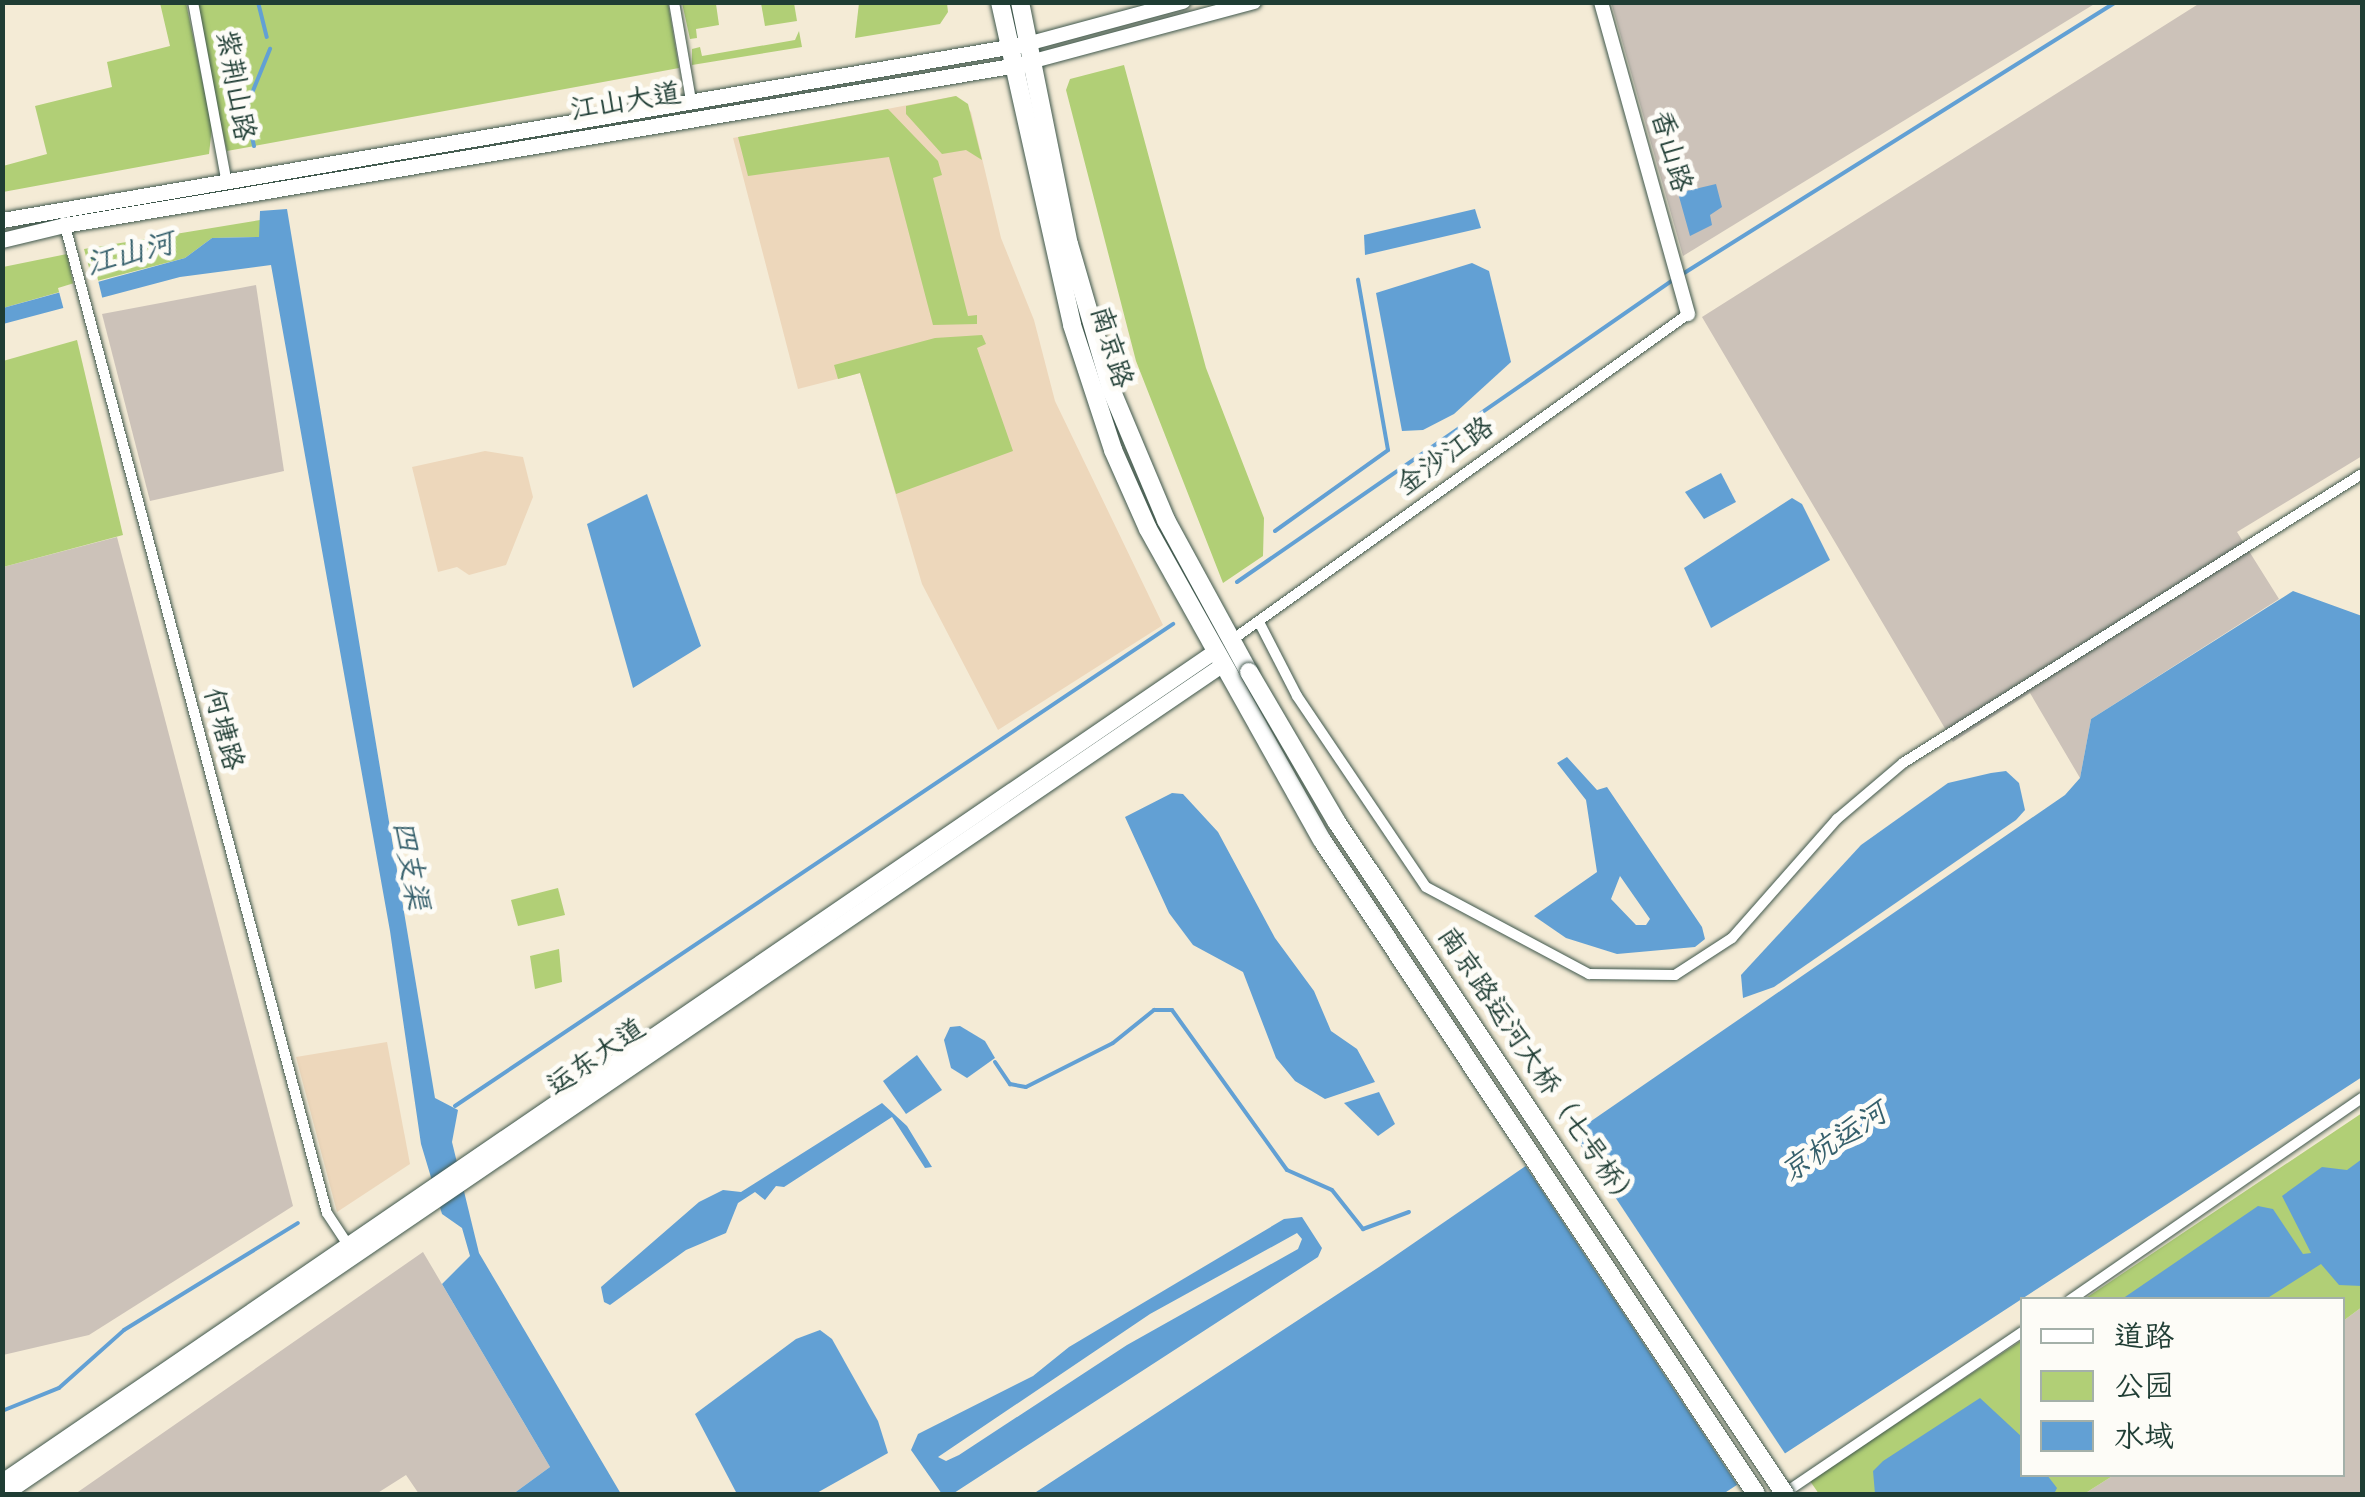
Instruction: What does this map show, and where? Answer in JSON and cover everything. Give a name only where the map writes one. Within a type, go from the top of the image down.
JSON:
[{"type":"main road","name":"南京路","points":[[1000,2],[1050,248],[1092,393],[1148,529],[1232,686]]},
{"type":"main road","name":"南京路","points":[[1020,2],[1070,244],[1112,389],[1166,520],[1249,672]]},
{"type":"main road","name":"江山大道","points":[[2,240],[64,225],[1029,53]]},
{"type":"main road","name":"江山大道","points":[[2,220],[60,206],[691,100],[1009,57]]},
{"type":"main road","name":"运东大道","points":[[4,1494],[1216,659]]},
{"type":"main road","name":"南京路运河大桥（七号桥）","points":[[1249,672],[1336,821],[1784,1494]]},
{"type":"main road","name":"南京路运河大桥（七号桥）","points":[[1232,686],[1322,840],[1756,1494]]},
{"type":"main road","name":"运东大道","points":[[2,1481],[352,1252]]},
{"type":"street","name":"紫荆山路","points":[[193,2],[226,178]]},
{"type":"street","points":[[674,2],[691,100]]},
{"type":"street","name":"江山大道","points":[[1029,53],[1182,2]]},
{"type":"street","name":"江山大道","points":[[1029,53],[1254,2]]},
{"type":"street","name":"香山路","points":[[1601,2],[1688,314]]},
{"type":"street","name":"何塘路","points":[[60,206],[322,1194],[352,1252]]},
{"type":"street","name":"金沙江路","points":[[1232,640],[1688,314]]},
{"type":"street","points":[[1259,622],[1297,696],[1426,887],[1589,974],[1674,975],[1732,938],[1837,819],[1903,763],[2362,474]]},
{"type":"street","points":[[2074,1297],[2362,1098]]},
{"type":"street","points":[[1784,1494],[2020,1333]]},
{"type":"shaded area","points":[[1611,2],[2096,3],[1683,256]]},
{"type":"shaded area","points":[[2200,3],[2362,3],[2362,456],[2237,532],[2279,599],[2091,719],[2080,778],[2030,693],[1953,742],[1702,317]]},
{"type":"shaded area","points":[[956,96],[971,112],[1001,238],[1034,320],[1055,401],[1163,625],[998,730],[922,584],[860,373],[798,389],[733,138]]},
{"type":"shaded area","points":[[256,285],[284,471],[150,501],[102,314]]},
{"type":"shaded area","points":[[485,451],[523,457],[533,497],[506,565],[469,575],[457,567],[438,572],[412,467]]},
{"type":"shaded area","points":[[117,537],[293,1206],[89,1335],[3,1355],[3,567]]},
{"type":"shaded area","points":[[387,1042],[410,1164],[337,1212],[296,1057]]},
{"type":"shaded area","points":[[423,1252],[550,1467],[513,1494],[419,1494],[406,1475],[376,1494],[75,1494]]},
{"type":"shaded area","points":[[2362,1307],[2362,1494],[2084,1494],[2111,1477],[2345,1477],[2345,1320]]},
{"type":"green space","points":[[160,3],[186,3],[212,127],[209,154],[3,192],[3,166],[47,154],[35,106],[112,87],[107,62],[170,46]]},
{"type":"green space","points":[[194,3],[668,3],[679,68],[227,151]]},
{"type":"green space","points":[[682,3],[716,4],[719,25],[696,29],[697,38],[690,39]]},
{"type":"green space","points":[[761,3],[794,3],[797,21],[765,26]]},
{"type":"green space","points":[[859,3],[947,3],[948,12],[940,24],[855,38]]},
{"type":"green space","points":[[799,31],[802,47],[692,65],[692,49],[700,47],[702,56],[795,40]]},
{"type":"green space","points":[[1124,65],[1206,368],[1264,518],[1263,556],[1223,583],[1136,361],[1066,90],[1070,79]]},
{"type":"green space","points":[[956,96],[968,104],[982,160],[966,150],[942,154],[906,114],[906,106]]},
{"type":"green space","points":[[888,109],[938,161],[942,175],[933,178],[968,316],[977,315],[977,324],[933,325],[889,157],[748,176],[738,137]]},
{"type":"green space","points":[[260,220],[260,237],[212,238],[185,258],[93,282],[84,249]]},
{"type":"green space","points":[[67,254],[74,288],[3,308],[3,267]]},
{"type":"green space","points":[[982,335],[986,344],[977,348],[1013,451],[896,494],[860,373],[838,379],[834,365],[935,338]]},
{"type":"green space","points":[[77,340],[123,535],[3,567],[3,361]]},
{"type":"green space","points":[[558,888],[565,915],[518,926],[511,900]]},
{"type":"green space","points":[[559,949],[562,982],[535,989],[530,956]]},
{"type":"green space","points":[[2362,1113],[2362,1307],[2345,1320],[2345,1297],[2087,1297]]},
{"type":"green space","points":[[2020,1341],[2020,1477],[2111,1477],[2084,1494],[1819,1494],[1810,1481]]},
{"type":"water","points":[[1716,184],[1722,207],[1710,215],[1712,225],[1690,236],[1678,193]]},
{"type":"water","points":[[287,209],[435,1098],[458,1110],[452,1142],[479,1253],[621,1494],[513,1494],[550,1467],[442,1284],[470,1256],[462,1228],[442,1214],[421,1144],[390,931],[271,265],[180,277],[3,324],[3,308],[185,258],[212,238],[259,237],[260,211]]},
{"type":"water","points":[[1475,209],[1481,228],[1365,255],[1364,235]]},
{"type":"water","points":[[1472,263],[1489,271],[1511,362],[1454,414],[1423,430],[1402,431],[1376,293]]},
{"type":"water","points":[[1721,473],[1736,502],[1704,519],[1685,492]]},
{"type":"water","points":[[647,494],[701,646],[633,688],[587,524]]},
{"type":"water","points":[[1792,498],[1802,504],[1830,560],[1711,628],[1684,568]]},
{"type":"water","name":"京杭运河","points":[[2293,591],[2362,616],[2362,1077],[1723,1494],[1033,1494],[1379,1267],[2065,795],[2080,778],[2091,719]]},
{"type":"water","points":[[1567,757],[1597,790],[1607,787],[1702,927],[1705,939],[1695,947],[1617,954],[1566,938],[1534,916],[1597,872],[1586,800],[1557,763]],"holes":[[[1620,876],[1650,919],[1646,925],[1636,925],[1611,899]]]},
{"type":"water","points":[[2006,771],[2019,783],[2025,810],[2016,820],[1774,987],[1743,998],[1741,975],[1861,845],[1948,783]]},
{"type":"water","points":[[1172,793],[1183,794],[1218,832],[1275,938],[1314,991],[1331,1031],[1357,1049],[1375,1082],[1325,1099],[1295,1081],[1276,1058],[1243,972],[1193,945],[1169,913],[1125,817]]},
{"type":"water","points":[[960,1026],[985,1041],[995,1058],[967,1078],[951,1068],[944,1040],[950,1027]]},
{"type":"water","points":[[917,1055],[942,1090],[906,1114],[883,1081]]},
{"type":"water","points":[[1379,1092],[1395,1124],[1378,1136],[1344,1103]]},
{"type":"water","points":[[882,1103],[907,1126],[932,1167],[925,1168],[892,1117],[784,1187],[776,1186],[765,1200],[755,1192],[738,1203],[726,1233],[686,1250],[610,1305],[604,1302],[601,1287],[699,1202],[723,1190],[741,1192]]},
{"type":"water","points":[[2362,1159],[2362,1286],[2339,1285],[2321,1264],[2269,1297],[2125,1297],[2258,1206],[2273,1209],[2303,1254],[2311,1253],[2282,1196],[2322,1167],[2347,1170]]},
{"type":"water","points":[[1302,1217],[1322,1248],[1318,1257],[954,1493],[942,1494],[911,1450],[918,1434],[1033,1376],[1069,1347],[1284,1219]],"holes":[[[1297,1233],[1302,1239],[1298,1249],[1127,1345],[959,1455],[946,1461],[938,1457],[1150,1314]]]},
{"type":"water","points":[[820,1330],[832,1339],[878,1421],[888,1453],[815,1494],[737,1494],[695,1414],[796,1339]]},
{"type":"water","points":[[1980,1398],[2020,1435],[2020,1477],[2049,1477],[2057,1488],[2054,1494],[1875,1494],[1873,1471]]},
{"type":"pier","points":[[97,276],[104,305],[65,314],[58,288]]},
{"type":"pier","points":[[1570,1129],[1788,1458],[1740,1489],[1523,1162]]},
{"type":"waterway","name":"四支渠","points":[[258,2],[267,37]]},
{"type":"waterway","points":[[1681,275],[2116,2]]},
{"type":"waterway","name":"四支渠","points":[[254,146],[246,108],[270,49]]},
{"type":"waterway","points":[[1275,531],[1388,450],[1358,280]]},
{"type":"waterway","points":[[1237,582],[1673,280]]},
{"type":"waterway","points":[[455,1106],[1173,624]]},
{"type":"waterway","points":[[995,1062],[1010,1084],[1026,1087],[1113,1043],[1154,1010],[1172,1010],[1287,1170],[1332,1190],[1363,1229],[1409,1212]]},
{"type":"waterway","points":[[2,1411],[59,1388],[124,1330],[298,1223]]},
{"type":"water label","name":"江山河","points":[[131,258]]}]
